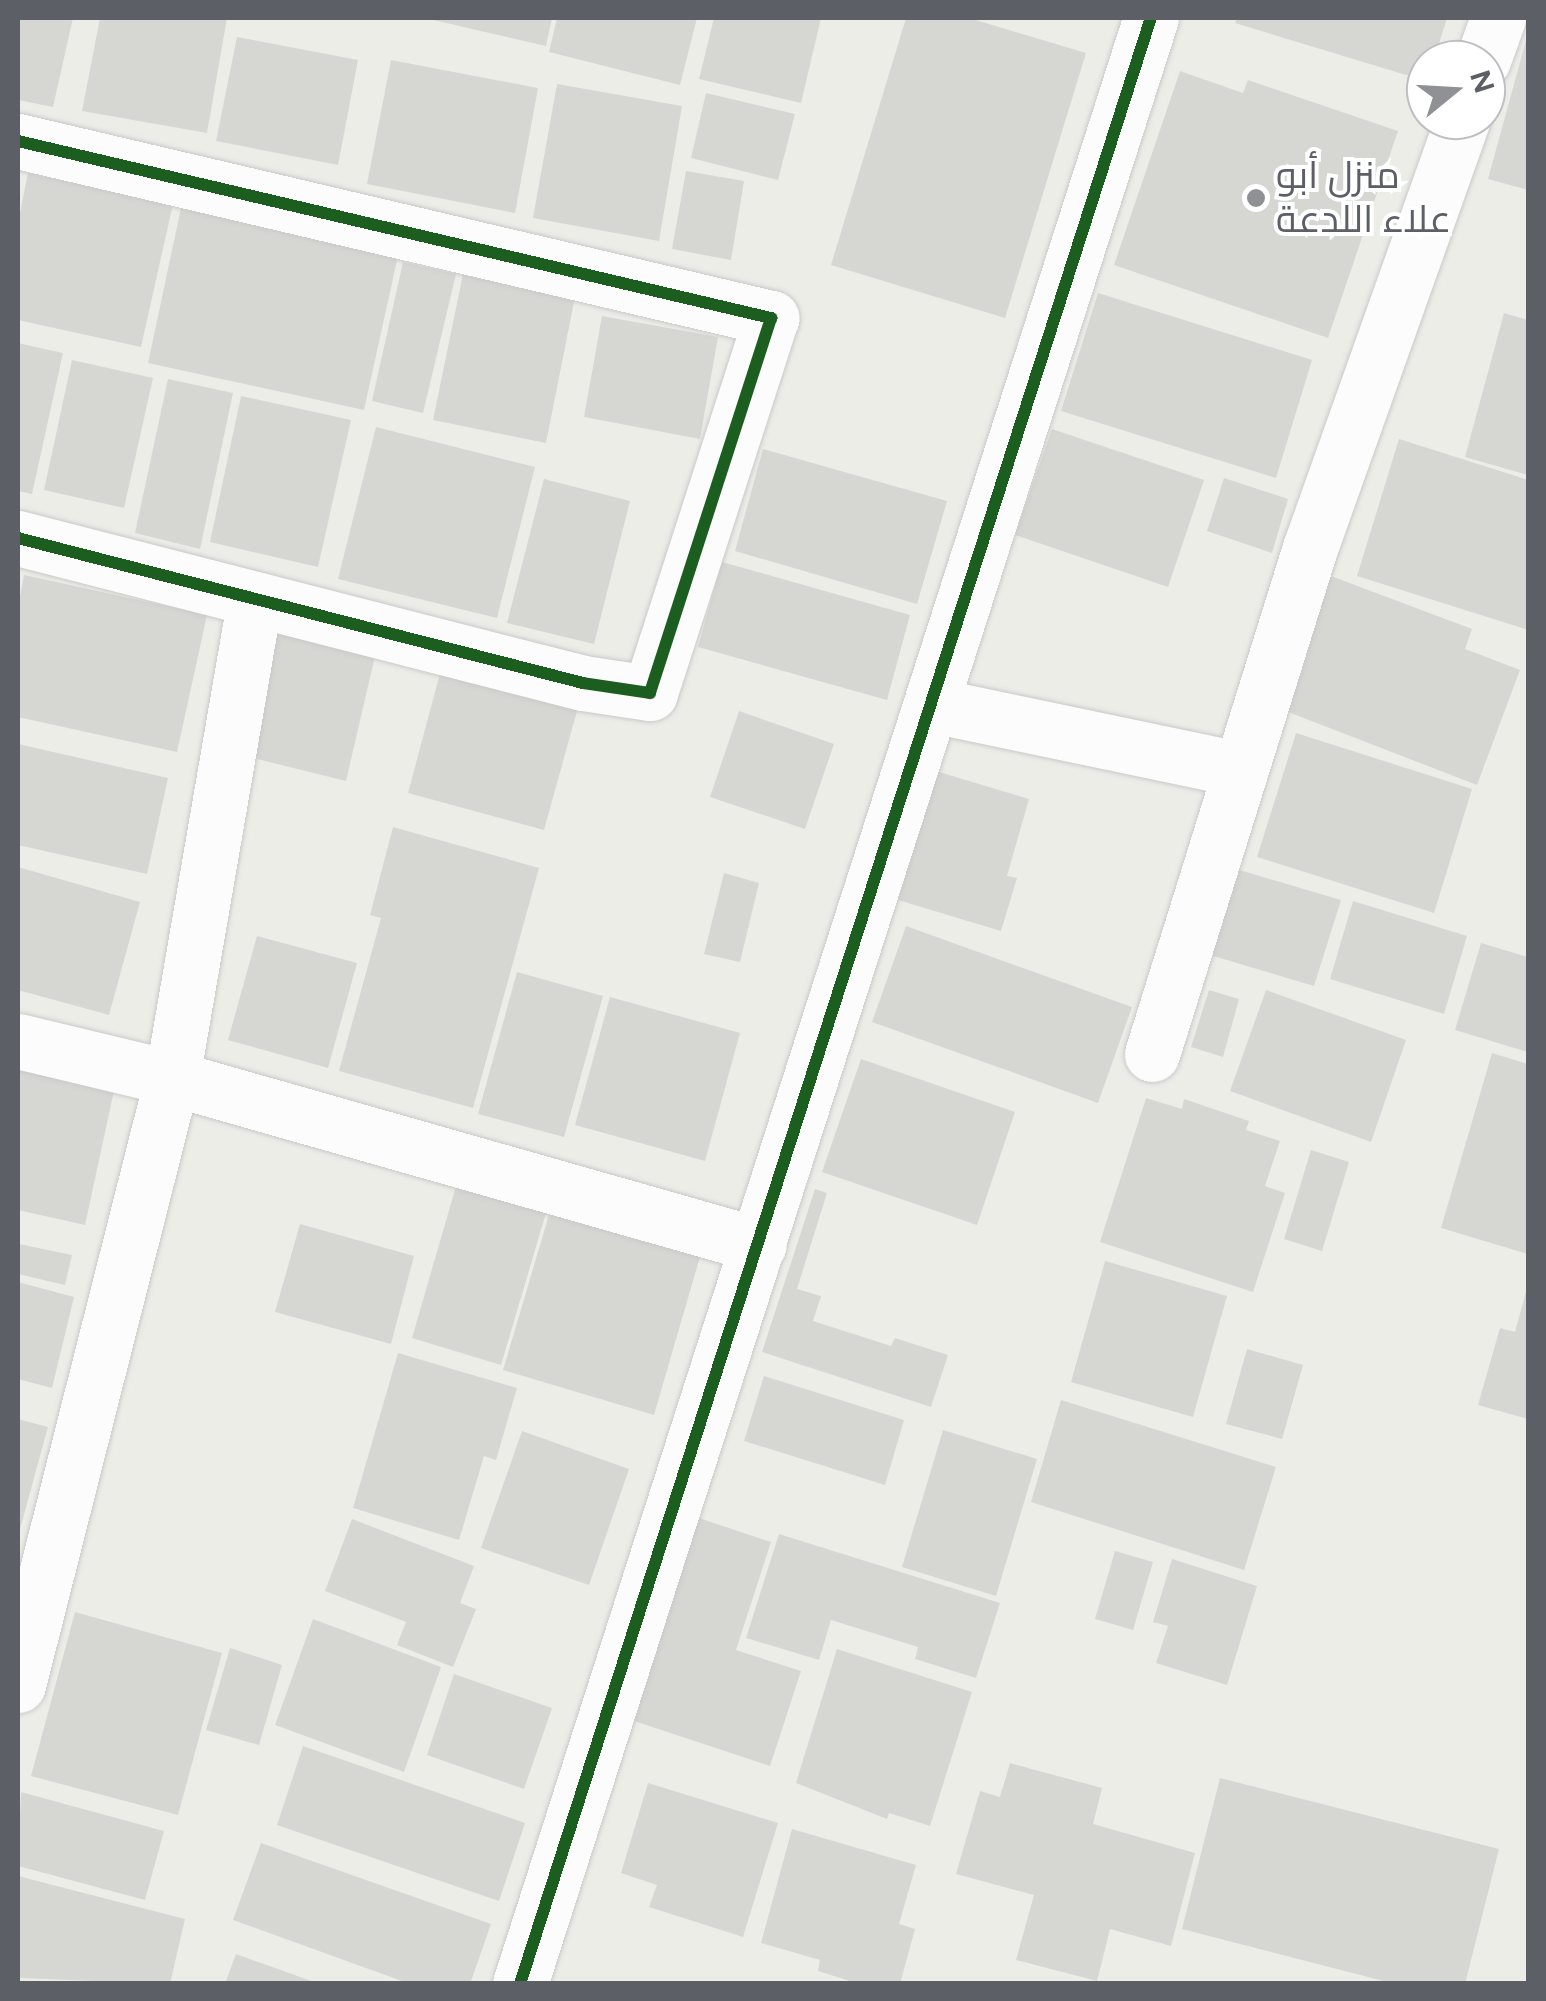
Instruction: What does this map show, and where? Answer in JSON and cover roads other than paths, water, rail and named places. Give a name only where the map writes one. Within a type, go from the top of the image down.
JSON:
[{"type":"street","points":[[520,1984],[1152,18]]},
{"type":"street","points":[[1152,1054],[1238,769],[1455,140]]},
{"type":"street","points":[[18,141],[771,318],[650,693],[583,684],[18,538]]},
{"type":"street","points":[[18,1685],[172,1078],[255,600]]},
{"type":"street","points":[[932,705],[1238,769]]},
{"type":"street","points":[[18,1041],[172,1078],[760,1246]]},
{"type":"place","name":"منزل أبو علاء اللدعة","points":[[1256,198]]}]
